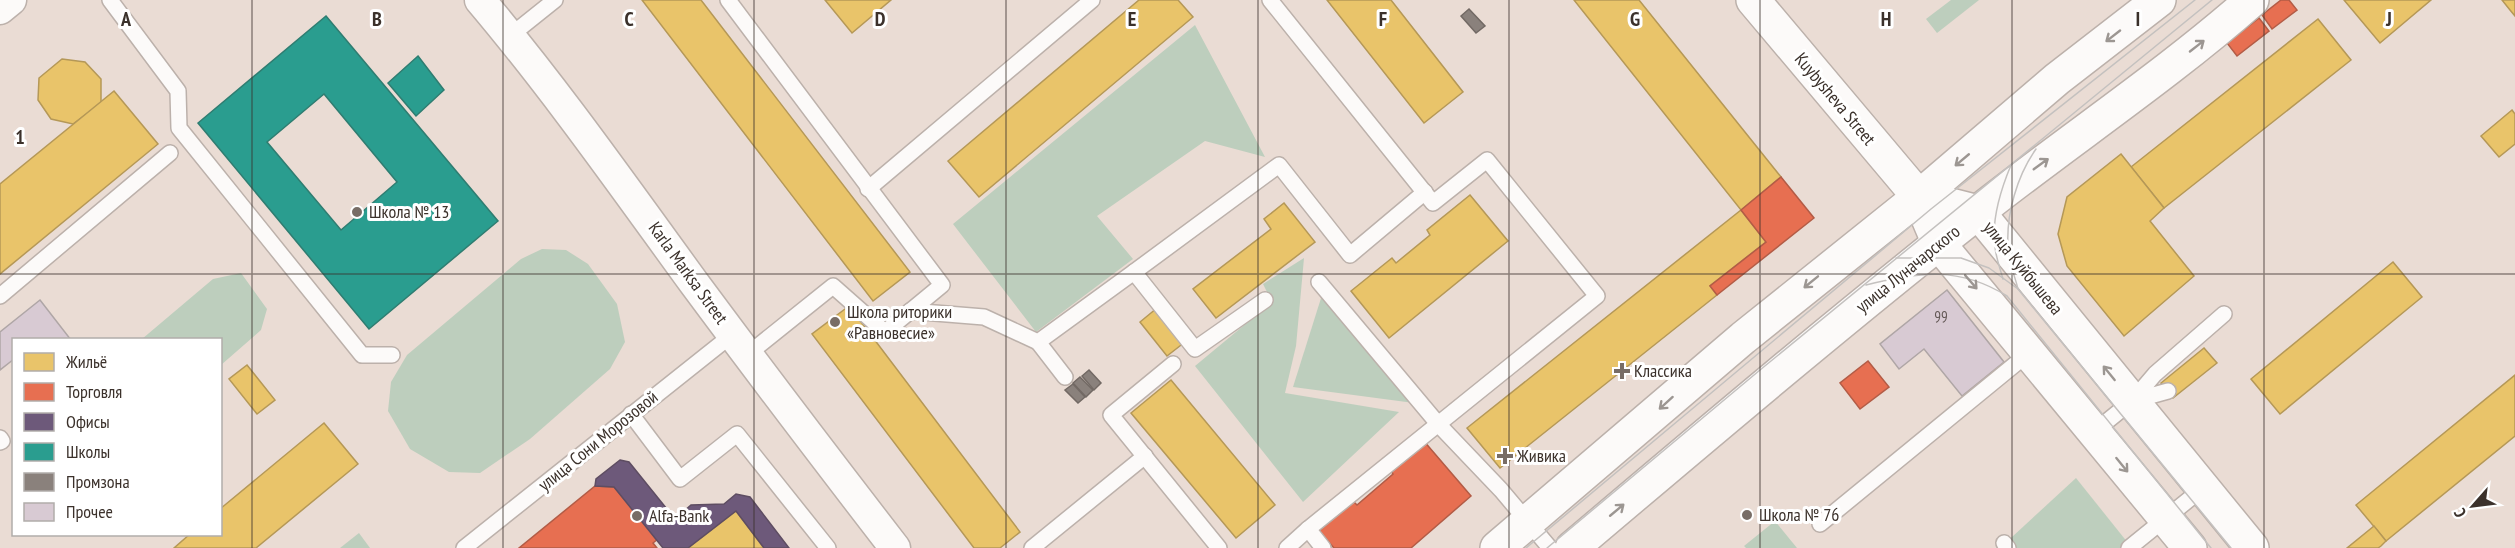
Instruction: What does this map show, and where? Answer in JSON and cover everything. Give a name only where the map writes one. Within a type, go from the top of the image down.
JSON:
[{"type":"main road","name":"Kuybysheva Street","points":[[1753,0],[1919,197]]},
{"type":"main road","points":[[1497,548],[1743,338],[1919,197],[2057,79],[2159,0]]},
{"type":"main road","name":"улица Луначарского","points":[[1572,548],[1781,371],[1978,212],[2095,125],[2252,0]]},
{"type":"main road","points":[[1919,197],[1939,244],[2190,548]]},
{"type":"main road","name":"улица Куйбышева","points":[[1919,197],[1978,212],[2252,548]]},
{"type":"street","points":[[0,9],[11,0]]},
{"type":"street","name":"Karla Marksa Street","points":[[480,0],[510,36],[740,345],[895,548]]},
{"type":"lane","points":[[110,0],[178,92],[179,128],[362,355],[392,355]]},
{"type":"lane","points":[[510,36],[555,0]]},
{"type":"lane","points":[[728,0],[942,285],[910,311]]},
{"type":"lane","points":[[868,189],[1092,0]]},
{"type":"lane","points":[[1270,0],[1433,203],[1488,160],[1597,296],[1308,528],[1287,548]]},
{"type":"lane","points":[[0,296],[170,153]]},
{"type":"lane","points":[[1038,342],[1279,165],[1350,255],[1425,192]]},
{"type":"lane","points":[[1134,272],[1195,349],[1265,300]]},
{"type":"lane","points":[[1319,282],[1439,425],[1501,490],[1550,548]]},
{"type":"lane","name":"улица Сони Морозовой","points":[[464,548],[631,414],[833,286],[885,332],[910,311]]},
{"type":"lane","points":[[910,311],[984,317],[1038,342],[1065,377]]},
{"type":"lane","points":[[2095,431],[2132,401],[2155,374],[2224,314]]},
{"type":"lane","points":[[1820,524],[2030,352]]},
{"type":"lane","points":[[1173,364],[1111,415],[1219,548]]},
{"type":"lane","points":[[2132,401],[2168,391]]},
{"type":"lane","points":[[631,414],[680,479],[737,434],[828,548]]},
{"type":"lane","points":[[1040,545],[1144,456]]},
{"type":"lane","points":[[2129,548],[2203,488]]},
{"type":"lane","points":[[1308,528],[1323,548]]},
{"type":"green space","points":[[1951,0],[1979,0],[1937,33],[1926,19]]},
{"type":"green space","points":[[1195,25],[1265,157],[1205,141],[1097,216],[1133,259],[1036,332],[953,224]]},
{"type":"green space","points":[[542,249],[566,250],[588,264],[617,304],[625,342],[610,369],[530,439],[480,473],[449,472],[410,449],[388,411],[391,382],[407,355],[521,259]]},
{"type":"green space","points":[[1304,258],[1296,346],[1285,393],[1399,412],[1303,502],[1195,366],[1272,302],[1263,284]]},
{"type":"green space","points":[[241,273],[267,309],[261,330],[222,364],[222,338],[143,338],[213,279]]},
{"type":"green space","points":[[1322,295],[1414,403],[1293,387]]},
{"type":"green space","points":[[2076,478],[2132,548],[2000,548]]},
{"type":"green space","points":[[1775,521],[1797,548],[1746,548],[1744,546]]},
{"type":"green space","points":[[359,533],[370,548],[340,548]]},
{"type":"building: Жильё","points":[[642,0],[701,0],[910,272],[873,301]]},
{"type":"building: Жильё","points":[[825,0],[891,0],[852,33]]},
{"type":"building: Жильё","points":[[1139,0],[1178,0],[1193,17],[979,197],[948,161]]},
{"type":"building: Жильё","points":[[1327,0],[1391,0],[1463,92],[1424,123]]},
{"type":"building: Жильё","points":[[1574,0],[1639,0],[1781,177],[1741,210]]},
{"type":"building: Жильё","points":[[2344,0],[2431,0],[2380,43]]},
{"type":"building: Жильё","points":[[2502,0],[2515,0],[2515,16],[2510,10]]},
{"type":"building: Жильё","points":[[2318,19],[2351,60],[2164,208],[2131,167]]},
{"type":"building: Жильё","points":[[62,59],[85,62],[101,79],[101,103],[73,124],[51,119],[38,100],[39,78]]},
{"type":"building: Жильё","points":[[114,91],[158,144],[0,274],[0,184]]},
{"type":"building: Жильё","points":[[2512,110],[2515,114],[2515,144],[2499,157],[2481,136]]},
{"type":"building: Жильё","points":[[2121,154],[2164,208],[2150,221],[2194,276],[2124,336],[2067,266],[2058,234],[2067,197]]},
{"type":"building: Жильё","points":[[1470,195],[1508,241],[1389,338],[1351,291],[1392,258],[1396,263],[1430,235],[1427,230]]},
{"type":"building: Жильё","points":[[1284,203],[1315,242],[1216,318],[1193,289],[1271,229],[1264,219]]},
{"type":"building: Жильё","points":[[1741,210],[1766,242],[1710,286],[1717,295],[1500,468],[1467,428]]},
{"type":"building: Жильё","points":[[2393,262],[2422,297],[2280,414],[2251,379]]},
{"type":"building: Жильё","points":[[849,306],[1020,532],[1000,548],[974,548],[812,334]]},
{"type":"building: Жильё","points":[[1157,308],[1185,342],[1167,356],[1140,322]]},
{"type":"building: Жильё","points":[[2204,348],[2217,363],[2173,398],[2161,383]]},
{"type":"building: Жильё","points":[[247,365],[275,400],[257,414],[229,379]]},
{"type":"building: Жильё","points":[[2515,375],[2515,436],[2386,541],[2356,505]]},
{"type":"building: Жильё","points":[[1171,380],[1275,505],[1236,538],[1131,413]]},
{"type":"building: Жильё","points":[[324,423],[358,464],[256,548],[174,548],[188,536],[222,536],[222,507]]},
{"type":"building: Жильё","points":[[736,511],[764,548],[688,548]]},
{"type":"building: Жильё","points":[[2374,526],[2386,541],[2381,546],[2378,548],[2347,548]]},
{"type":"building: Торговля","points":[[2281,0],[2289,0],[2297,10],[2272,29],[2262,15]]},
{"type":"building: Торговля","points":[[2259,18],[2269,31],[2237,56],[2227,43]]},
{"type":"building: Торговля","points":[[1781,177],[1814,218],[1717,295],[1710,286],[1766,242],[1741,210]]},
{"type":"building: Торговля","points":[[1868,361],[1889,387],[1860,409],[1840,383]]},
{"type":"building: Торговля","points":[[1423,440],[1471,496],[1411,548],[1334,548],[1319,531],[1353,501],[1357,505],[1393,474],[1390,469]]},
{"type":"building: Торговля","points":[[595,486],[614,487],[658,539],[653,543],[657,548],[519,548]]},
{"type":"building: Офисы","points":[[620,460],[629,462],[675,519],[691,505],[724,504],[736,494],[750,497],[789,548],[764,548],[736,511],[688,548],[663,548],[614,487],[595,486],[596,479]]},
{"type":"building: Школы","points":[[326,16],[498,221],[369,329],[198,123]],"holes":[[[324,94],[397,182],[341,230],[267,142]]]},
{"type":"building: Школы","points":[[418,56],[444,90],[416,116],[388,83]]},
{"type":"building: Промзона","points":[[1469,9],[1485,26],[1476,33],[1461,16]]},
{"type":"building: Промзона","points":[[1089,370],[1101,383],[1094,390],[1082,376]]},
{"type":"building: Промзона","points":[[1080,377],[1093,390],[1086,397],[1073,383]]},
{"type":"building: Промзона","points":[[1073,384],[1085,397],[1078,403],[1065,390]]},
{"type":"building: Прочее","points":[[1947,290],[2004,362],[1962,396],[1924,349],[1899,369],[1880,344]]},
{"type":"building: Прочее","points":[[40,300],[69,338],[12,338],[12,361],[0,370],[0,332]]},
{"type":"tram line","points":[[1526,548],[1931,209],[2195,0]]},
{"type":"tram line","points":[[1547,548],[1760,370],[2212,0]]},
{"type":"tram line","points":[[2018,289],[2008,252],[2009,222],[2018,183],[2036,149]]},
{"type":"tram line","points":[[2003,279],[1997,259],[1994,226],[2000,194],[2011,165]]},
{"type":"tram line","points":[[1896,258],[1961,258],[1989,268],[2018,289],[2231,548]]},
{"type":"tram line","points":[[1866,285],[1904,277],[1938,274],[1972,280],[2007,296],[2211,548]]},
{"type":"place","name":"Школа № 13","points":[[357,212]]},
{"type":"place","name":"Школа риторики «Равновесие»","points":[[835,322]]},
{"type":"place","name":"Классика","points":[[1622,371]]},
{"type":"place","name":"Живика","points":[[1505,456]]},
{"type":"place","name":"Школа № 76","points":[[1747,515]]},
{"type":"place","name":"Alfa-Bank","points":[[637,516]]}]
